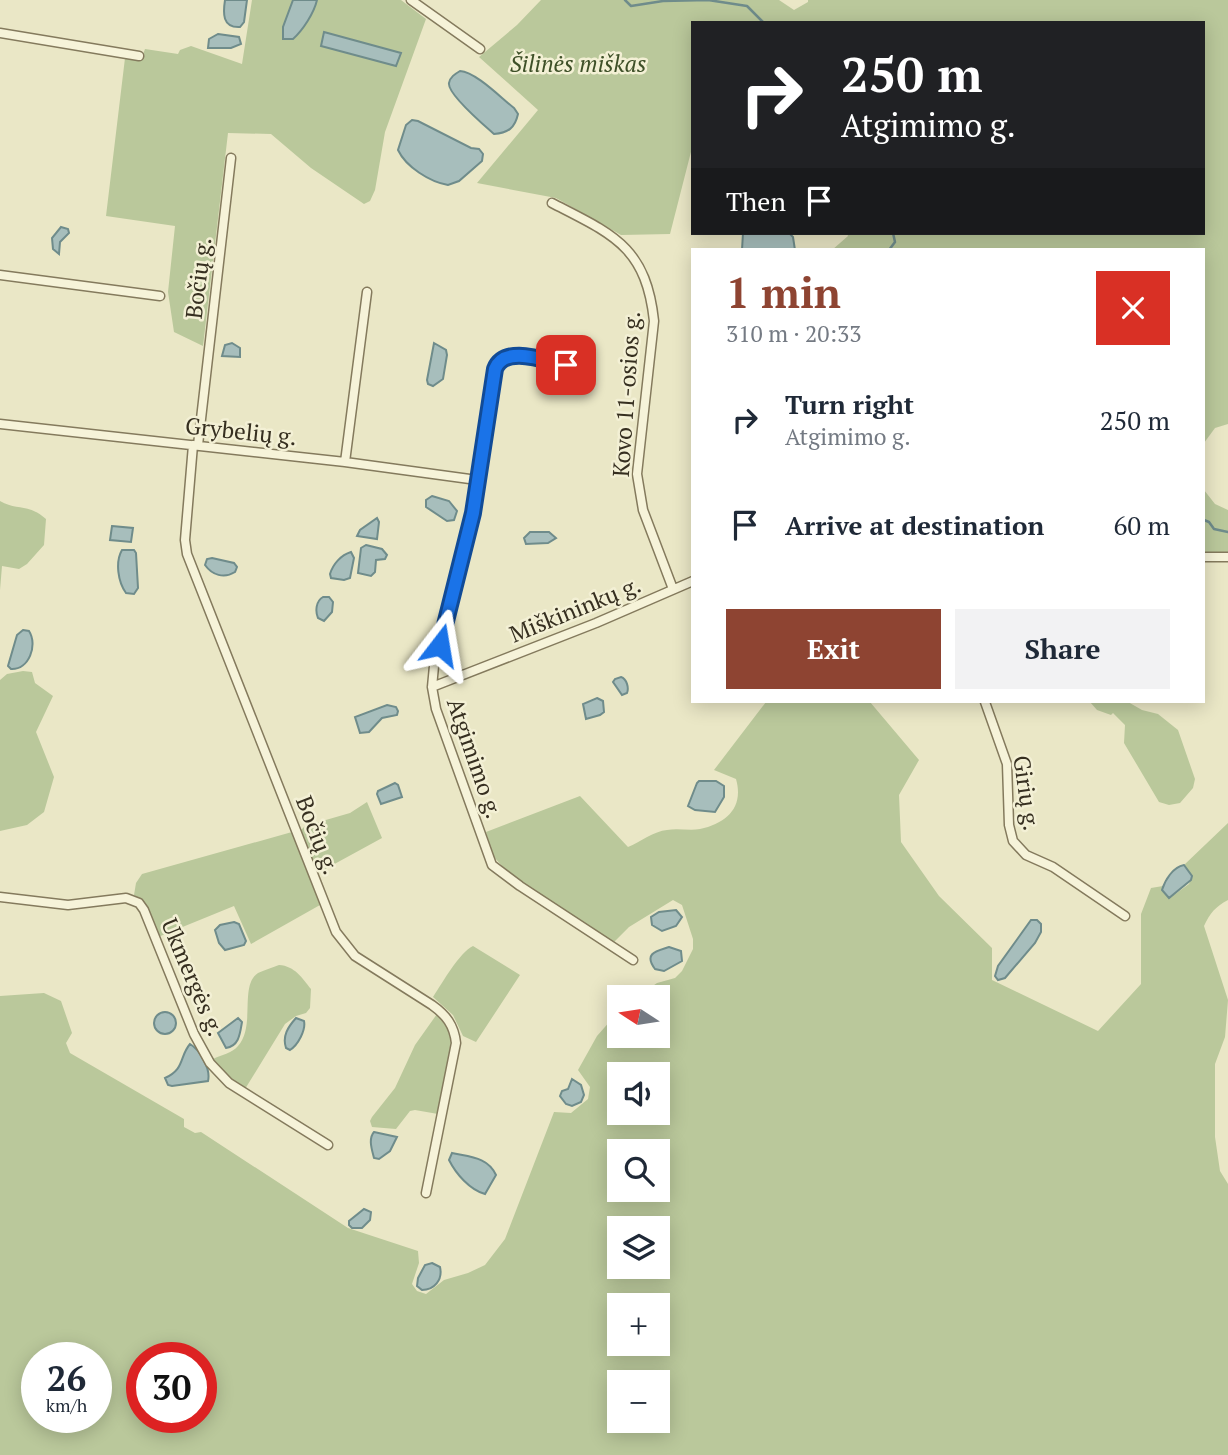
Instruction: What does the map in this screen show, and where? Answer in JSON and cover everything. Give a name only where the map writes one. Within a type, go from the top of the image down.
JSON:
[{"type":"street","points":[[411,0],[480,49]]},
{"type":"street","points":[[0,33],[139,57]]},
{"type":"street","name":"Bočių g.","points":[[231,158],[195,445],[186,531],[187,554],[336,932],[355,956],[442,1012],[453,1026],[456,1043],[426,1193]]},
{"type":"street","name":"Kovo 11-osios g.","points":[[552,203],[615,237],[637,262],[652,303],[653,321],[637,474],[639,493],[655,544],[674,589]]},
{"type":"street","points":[[0,275],[160,296]]},
{"type":"street","points":[[345,462],[367,292]]},
{"type":"street","name":"Atgimimo g.","points":[[566,365],[514,355],[504,357],[498,362],[473,513],[434,666],[432,687],[436,709],[492,865],[633,960]]},
{"type":"street","name":"Grybelių g.","points":[[0,424],[345,462],[477,480]]},
{"type":"street","points":[[1205,557],[1228,557]]},
{"type":"street","name":"Miškininkų g.","points":[[432,687],[596,623],[691,582]]},
{"type":"street","name":"Girių g.","points":[[985,703],[1007,764],[1009,825],[1013,841],[1026,855],[1053,867],[1125,916]]},
{"type":"street","name":"Ukmergės g.","points":[[0,897],[52,905],[116,898],[126,898],[139,903],[194,1034],[210,1063],[229,1083],[328,1145]]},
{"type":"green space","points":[[252,0],[401,0],[426,19],[385,132],[375,190],[370,201],[364,204],[311,168],[271,134],[228,133],[203,346],[174,332],[168,292],[175,226],[106,216],[125,58],[141,60],[145,49],[178,54],[180,50],[191,46],[242,64]]},
{"type":"green space","name":"Šilinės miškas","points":[[541,0],[779,0],[794,10],[808,0],[1228,0],[1228,424],[1215,428],[1205,442],[1205,248],[834,248],[848,235],[1205,235],[1205,21],[691,21],[691,152],[670,234],[621,235],[556,198],[477,183],[538,110],[479,57],[517,25]]},
{"type":"green space","points":[[1205,491],[1215,504],[1228,510],[1228,553],[1205,553]]},
{"type":"green space","points":[[0,501],[34,511],[46,519],[44,545],[19,569],[2,566],[0,590]]},
{"type":"green space","points":[[32,672],[35,683],[53,696],[36,732],[54,777],[44,812],[27,825],[0,831],[0,680],[7,674]]},
{"type":"green space","points":[[765,703],[871,703],[919,760],[899,795],[901,842],[939,896],[992,948],[992,980],[1098,1031],[1141,984],[1141,914],[1151,888],[1163,886],[1163,891],[1174,895],[1189,884],[1192,876],[1184,865],[1228,823],[1228,900],[1213,911],[1204,926],[1228,1000],[1225,1037],[1215,1064],[1215,1137],[1220,1171],[1228,1184],[1228,1455],[0,1455],[0,996],[44,993],[61,1001],[72,1033],[66,1043],[70,1053],[184,1119],[184,1127],[195,1133],[201,1132],[348,1228],[418,1251],[419,1263],[412,1284],[417,1291],[426,1294],[444,1280],[485,1265],[505,1239],[554,1112],[571,1113],[588,1099],[590,1087],[578,1070],[597,1036],[607,1025],[607,1048],[670,1048],[670,985],[654,985],[675,978],[682,971],[693,949],[693,939],[682,905],[673,900],[629,927],[614,942],[513,878],[493,856],[486,832],[580,796],[628,847],[662,831],[700,829],[718,823],[735,806],[738,789],[736,779],[714,770]]},
{"type":"green space","points":[[1091,703],[1130,703],[1158,714],[1178,730],[1195,779],[1193,788],[1180,803],[1169,805],[1159,802],[1124,743],[1125,725],[1113,713],[1111,715],[1097,710]]},
{"type":"green space","points":[[367,802],[382,838],[318,873],[300,831],[305,826],[350,813]]},
{"type":"green space","points":[[292,832],[320,905],[251,944],[234,906],[158,937],[141,900],[134,895],[136,883],[142,874]]},
{"type":"green space","points":[[473,946],[520,975],[476,1042],[463,1036],[453,1015],[433,997],[457,961]]},
{"type":"green space","points":[[279,965],[294,970],[311,989],[310,1008],[285,1024],[245,1089],[231,1080],[213,1059],[233,1050],[243,1038],[252,979],[258,973]]},
{"type":"green space","points":[[437,1014],[448,1029],[451,1042],[438,1114],[415,1110],[410,1111],[396,1129],[372,1127],[372,1117],[395,1088],[415,1045]]},
{"type":"water","points":[[225,0],[247,0],[244,22],[240,27],[230,25],[225,19]]},
{"type":"water","points":[[293,0],[317,0],[311,16],[297,35],[293,39],[283,39],[283,27]]},
{"type":"water","points":[[324,32],[401,53],[396,66],[321,46]]},
{"type":"water","points":[[218,34],[239,37],[241,44],[231,48],[208,48],[209,39]]},
{"type":"water","points":[[460,71],[481,81],[514,108],[518,114],[510,129],[494,134],[460,102],[449,83]]},
{"type":"water","points":[[412,120],[471,148],[479,149],[483,154],[482,161],[459,181],[448,185],[426,177],[413,168],[398,150],[406,125]]},
{"type":"water","points":[[61,227],[68,229],[69,233],[60,242],[59,254],[53,249],[52,238]]},
{"type":"water","points":[[743,235],[791,235],[795,248],[742,248]]},
{"type":"water","points":[[232,343],[240,348],[240,357],[222,356],[225,345]]},
{"type":"water","points":[[434,343],[446,350],[447,355],[443,379],[433,386],[428,384],[427,380]]},
{"type":"water","points":[[432,496],[449,501],[457,511],[454,520],[447,521],[426,507],[426,500]]},
{"type":"water","points":[[377,518],[377,539],[357,536],[360,530]]},
{"type":"water","points":[[112,526],[133,528],[131,542],[110,540]]},
{"type":"water","points":[[530,532],[549,532],[556,538],[548,543],[526,544],[524,538]]},
{"type":"water","points":[[366,545],[382,549],[387,555],[385,559],[376,560],[375,572],[371,576],[358,573],[361,548]]},
{"type":"water","points":[[122,550],[134,550],[136,553],[138,588],[134,594],[126,593],[119,578],[118,566]]},
{"type":"water","points":[[351,552],[354,558],[350,578],[331,578],[335,563]]},
{"type":"water","points":[[207,559],[234,563],[237,567],[235,572],[218,575],[211,571],[205,565]]},
{"type":"water","points":[[323,597],[329,597],[333,602],[332,612],[324,621],[318,618],[317,612]]},
{"type":"water","points":[[23,630],[29,631],[32,637],[30,656],[23,665],[11,669],[8,666],[17,635]]},
{"type":"water","points":[[621,677],[628,689],[627,693],[622,695],[613,682]]},
{"type":"water","points":[[597,698],[603,701],[604,712],[586,719],[583,704]]},
{"type":"water","points":[[387,705],[396,707],[397,715],[382,718],[369,732],[360,733],[355,717]]},
{"type":"water","points":[[699,781],[716,781],[724,786],[724,797],[715,812],[695,810],[688,806]]},
{"type":"water","points":[[395,783],[402,797],[381,804],[378,791]]},
{"type":"water","points":[[1184,865],[1192,876],[1191,880],[1169,898],[1162,890],[1165,882],[1173,871]]},
{"type":"water","points":[[676,910],[682,917],[676,926],[662,931],[652,925],[651,917],[659,912]]},
{"type":"water","points":[[1031,920],[1037,920],[1041,924],[1041,932],[1035,943],[1005,978],[998,980],[995,976],[998,966]]},
{"type":"water","points":[[234,922],[239,924],[246,941],[244,945],[225,950],[219,943],[215,930],[220,925]]},
{"type":"water","points":[[669,947],[681,951],[682,961],[664,971],[655,969],[651,956]]},
{"type":"water","points":[[165,1012],[175,1019],[176,1023],[169,1033],[165,1034],[155,1027],[154,1023],[161,1013]]},
{"type":"water","points":[[238,1018],[242,1022],[238,1039],[234,1045],[226,1048],[218,1033]]},
{"type":"water","points":[[296,1018],[304,1021],[304,1029],[290,1050],[286,1048],[285,1036]]},
{"type":"water","points":[[190,1044],[204,1060],[208,1081],[168,1085],[165,1078],[179,1067]]},
{"type":"water","points":[[572,1079],[581,1085],[584,1095],[581,1102],[572,1106],[566,1104],[560,1096],[562,1091],[568,1089]]},
{"type":"water","points":[[374,1132],[397,1137],[390,1151],[379,1159],[374,1158],[372,1148],[371,1138]]},
{"type":"water","points":[[452,1153],[478,1159],[493,1169],[496,1175],[485,1194],[474,1189],[460,1176],[449,1160]]},
{"type":"water","points":[[364,1209],[371,1212],[370,1220],[362,1228],[352,1228],[349,1221]]},
{"type":"water","points":[[432,1263],[440,1267],[439,1280],[430,1288],[422,1290],[417,1286],[418,1278],[425,1265]]},
{"type":"waterway","points":[[625,0],[631,6],[663,1],[708,0],[747,6],[762,21]]},
{"type":"waterway","points":[[890,248],[895,242],[893,235]]},
{"type":"waterway","points":[[1205,520],[1214,529],[1228,532]]},
{"type":"route","points":[[440,645],[473,513],[498,362],[504,357],[514,355],[566,365]]}]
